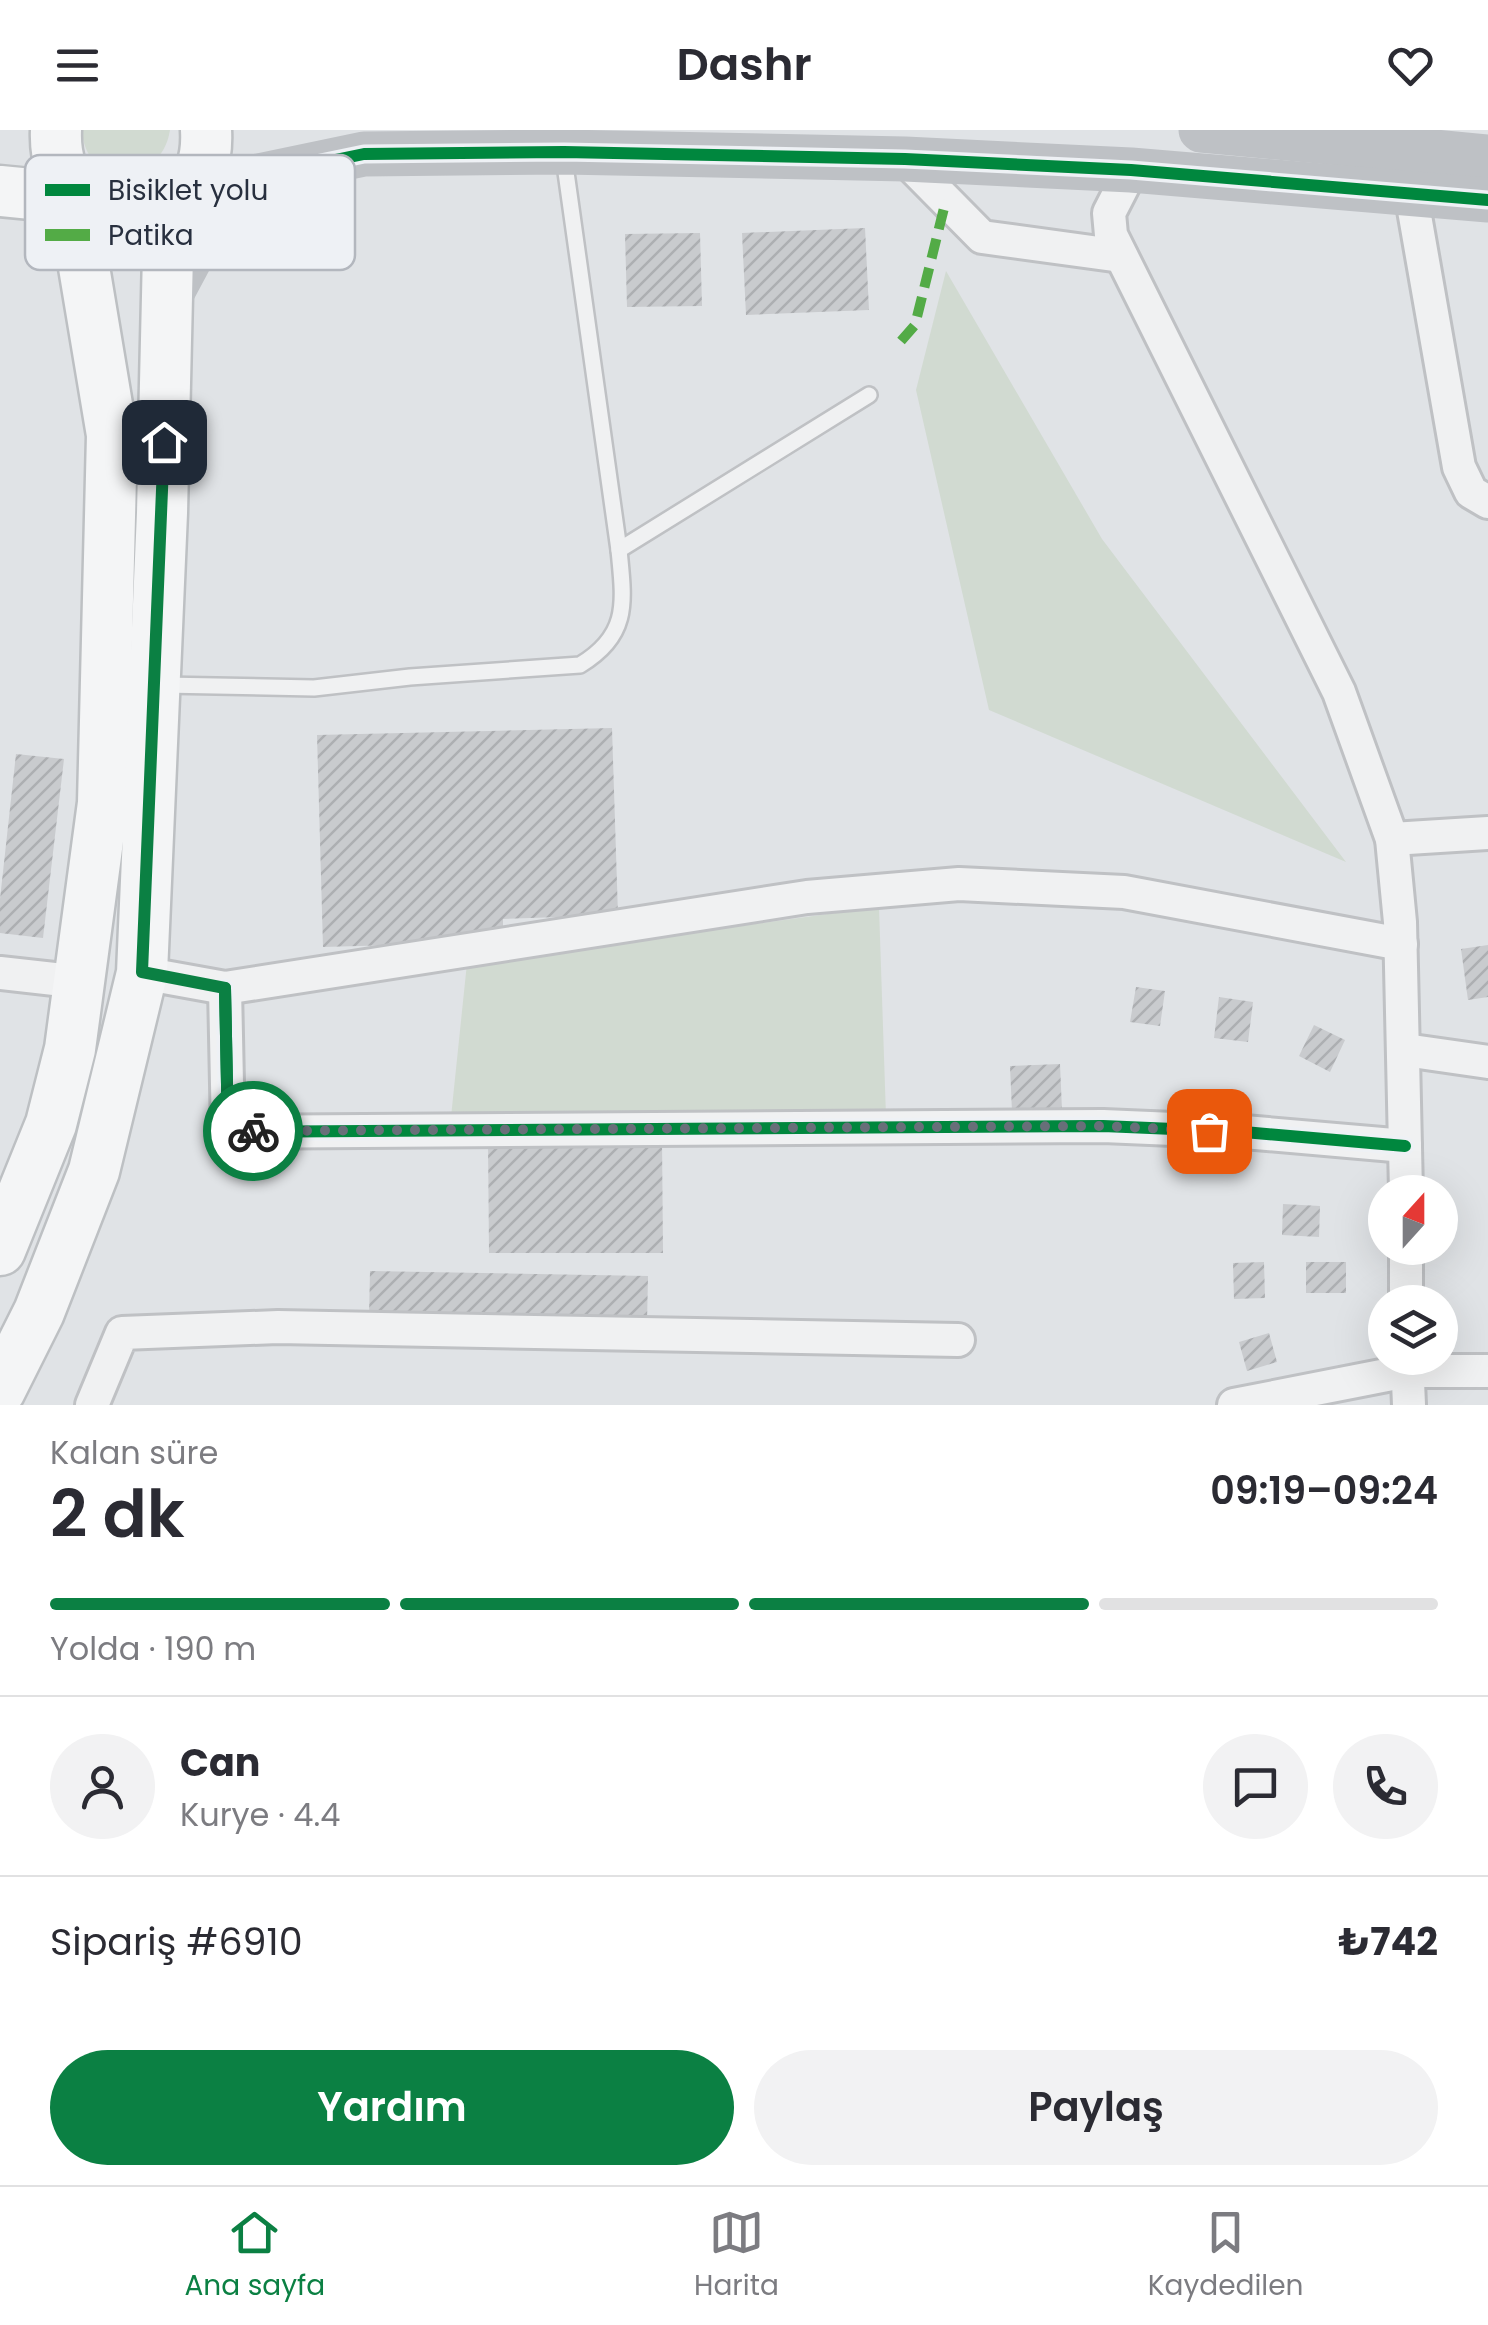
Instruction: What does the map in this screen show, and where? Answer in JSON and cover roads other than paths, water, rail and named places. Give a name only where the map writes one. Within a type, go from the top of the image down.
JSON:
[{"type":"main road","points":[[56,130],[56,155]]},
{"type":"main road","points":[[206,130],[206,155]]},
{"type":"main road","points":[[0,191],[25,194]]},
{"type":"main road","points":[[0,1250],[51,1124],[70,1049],[103,803],[112,436],[85,270]]},
{"type":"main road","points":[[0,1390],[39,1312],[94,1171],[142,972],[168,270]]},
{"type":"street","points":[[1201,130],[1383,138],[1482,148]]},
{"type":"street","points":[[355,156],[906,145],[1131,170],[1488,200]]},
{"type":"street","points":[[906,145],[982,237],[1121,256]]},
{"type":"street","points":[[355,157],[364,154]]},
{"type":"street","points":[[1131,170],[1109,213],[1111,235],[1339,692],[1392,839],[1401,944],[1406,1175]]},
{"type":"street","points":[[1411,193],[1458,467],[1471,492],[1488,502]]},
{"type":"street","points":[[168,300],[183,270]]},
{"type":"street","points":[[1392,839],[1488,833]]},
{"type":"street","points":[[142,972],[225,988],[807,897],[959,884],[1124,892],[1401,944]]},
{"type":"street","points":[[0,973],[81,982]]},
{"type":"street","points":[[225,988],[228,1132],[1103,1126],[1244,1132],[1405,1146]]},
{"type":"street","points":[[1405,1050],[1488,1062]]},
{"type":"street","points":[[92,1405],[122,1333],[278,1327],[958,1340]]},
{"type":"street","points":[[1458,1368],[1488,1371]]},
{"type":"street","points":[[1234,1405],[1368,1373]]},
{"type":"street","points":[[1408,1375],[1410,1405]]},
{"type":"lane","points":[[154,685],[314,688],[410,677],[580,666],[611,640],[624,598],[564,152]]},
{"type":"lane","points":[[619,550],[869,395]]}]
